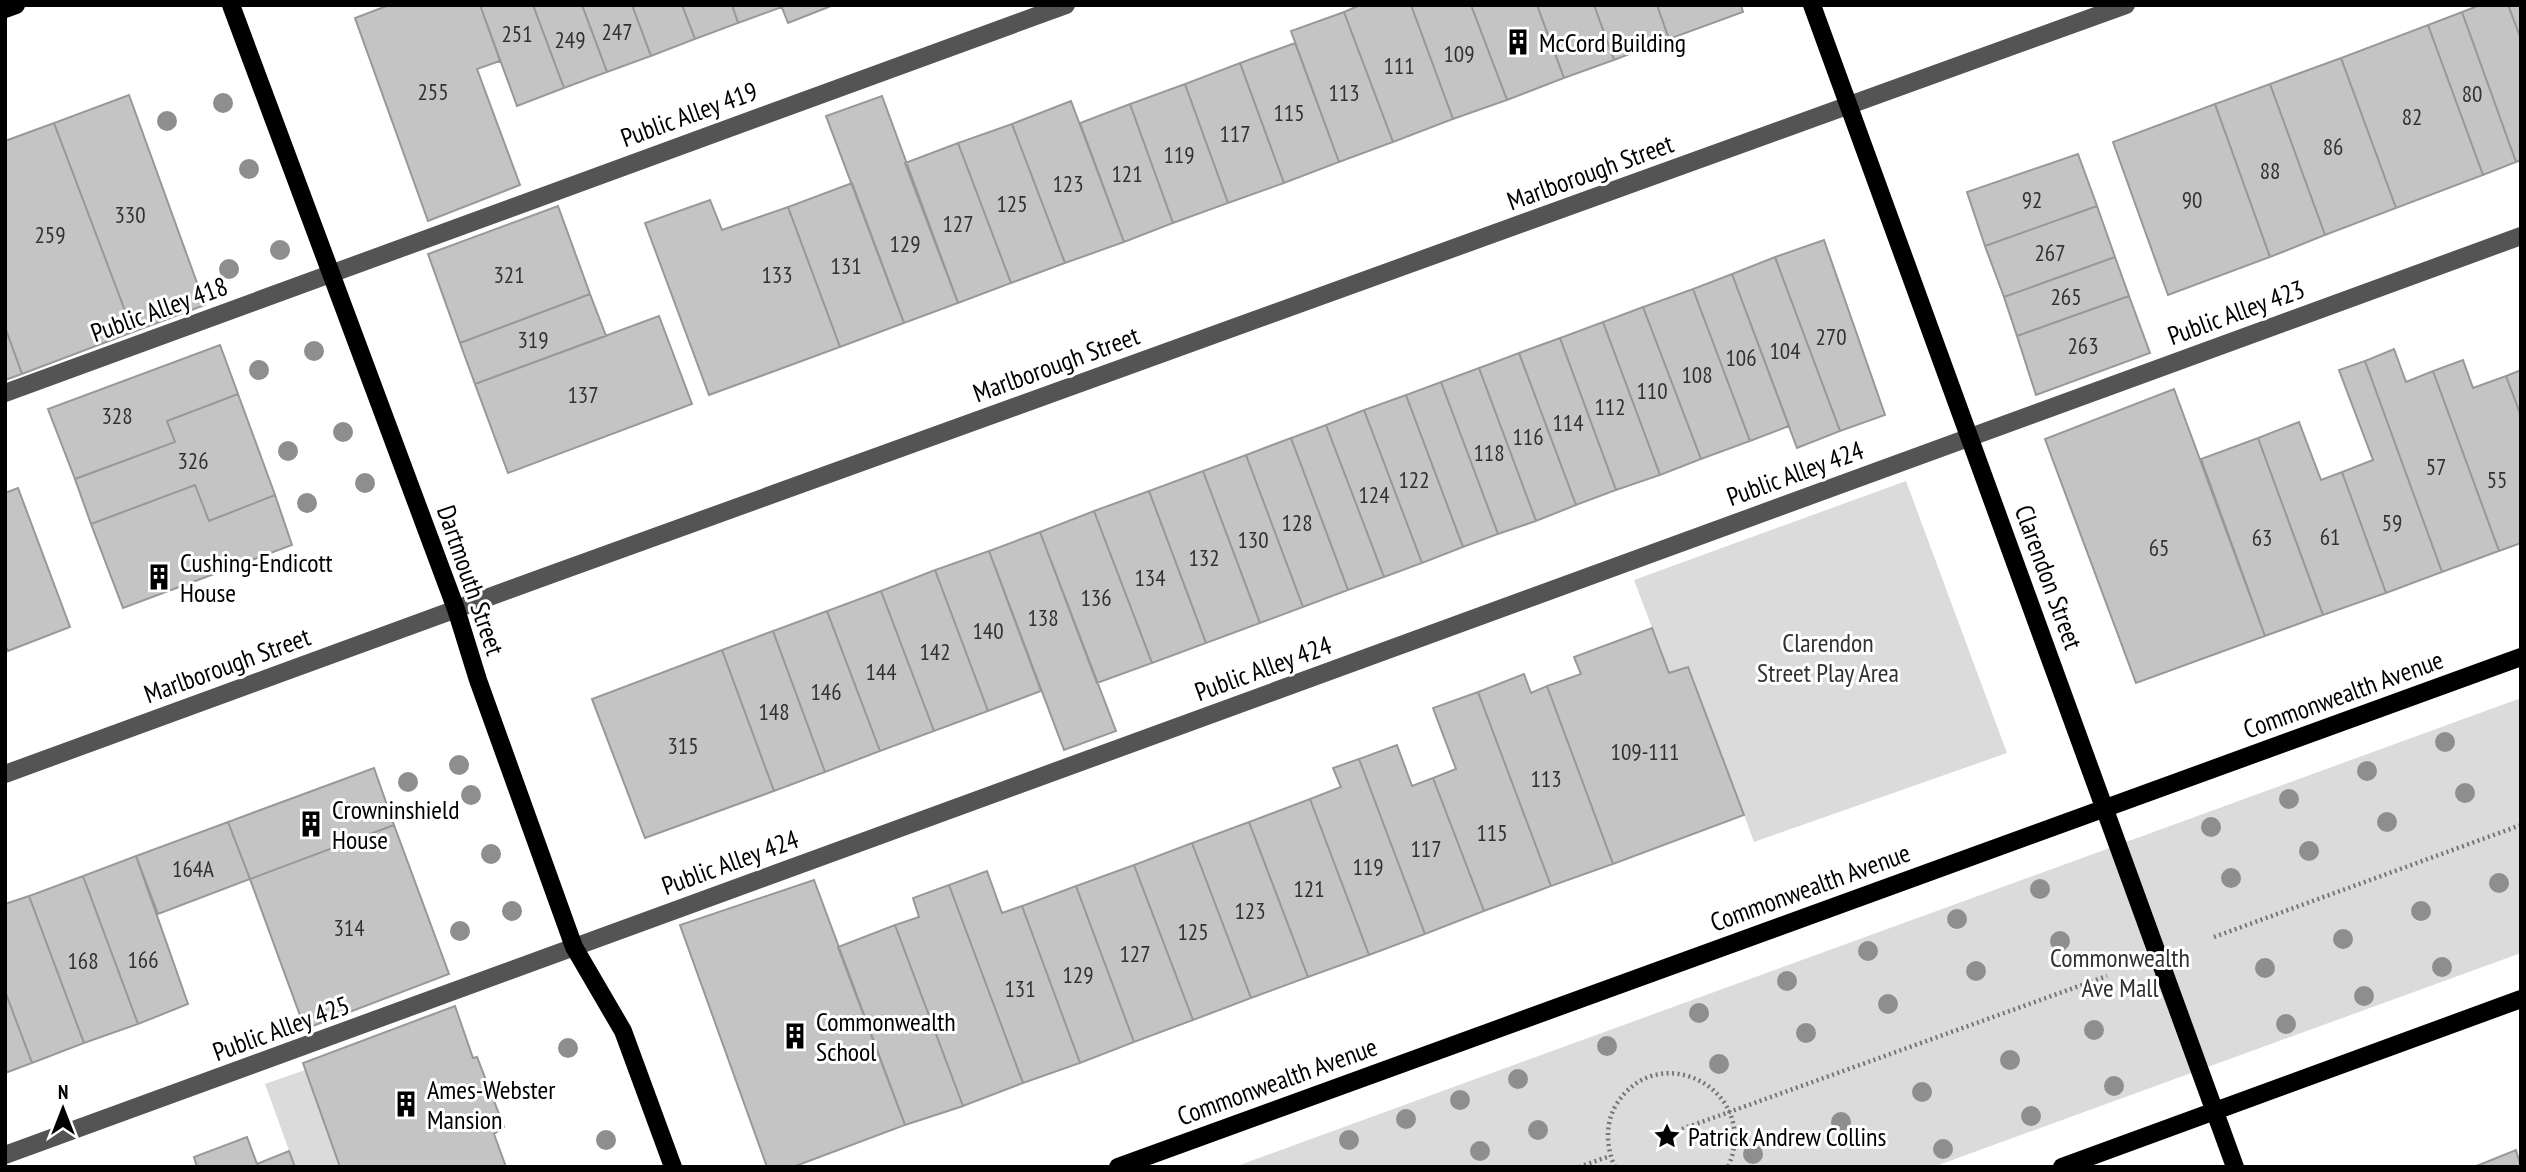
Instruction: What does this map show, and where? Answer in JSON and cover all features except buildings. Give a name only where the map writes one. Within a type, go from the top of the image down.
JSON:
[{"type":"main road","points":[[5,9],[16,5]]},
{"type":"main road","name":"Dartmouth Street","points":[[231,5],[456,609],[478,680],[575,947],[624,1031],[673,1167]]},
{"type":"main road","name":"Clarendon Street","points":[[1812,5],[2235,1167]]},
{"type":"main road","name":"Commonwealth Avenue","points":[[1118,1167],[2521,657]]},
{"type":"main road","points":[[2062,1167],[2521,999]]},
{"type":"street","name":"Public Alley 419","points":[[331,274],[1066,5]]},
{"type":"street","name":"Marlborough Street","points":[[5,774],[2126,5]]},
{"type":"street","name":"Public Alley 423","points":[[1969,437],[2521,236]]},
{"type":"street","name":"Public Alley 418","points":[[5,393],[331,274]]},
{"type":"street","name":"Public Alley 424","points":[[575,947],[1969,437]]},
{"type":"street","name":"Public Alley 425","points":[[5,1155],[575,947]]},
{"type":"path","points":[[2214,937],[2521,825]]},
{"type":"path","points":[[1682,1129],[2107,976]]},
{"type":"path","points":[[1615,1167],[1610,1156],[1607,1135],[1612,1113],[1623,1095],[1640,1081],[1660,1074],[1681,1074],[1702,1081],[1719,1094],[1731,1112],[1736,1132],[1734,1153],[1728,1167]]},
{"type":"path","points":[[1579,1167],[1610,1156]]},
{"type":"green space","name":"Clarendon Street Play Area","points":[[1906,481],[2007,753],[1754,842],[1689,667],[1669,673],[1634,580]]},
{"type":"green space","name":"Commonwealth Ave Mall","points":[[2521,698],[2521,953],[1933,1167],[1234,1167]]},
{"type":"green space","points":[[305,1070],[340,1167],[295,1167],[265,1084]]},
{"type":"place","name":"McCord Building","points":[[1518,42]]},
{"type":"place","name":"Cushing-Endicott House","points":[[159,577]]},
{"type":"place","name":"Crowninshield House","points":[[311,824]]},
{"type":"place","name":"Commonwealth School","points":[[795,1036]]},
{"type":"place","name":"Ames-Webster Mansion","points":[[406,1104]]},
{"type":"place","name":"Patrick Andrew Collins","points":[[1667,1136]]}]
